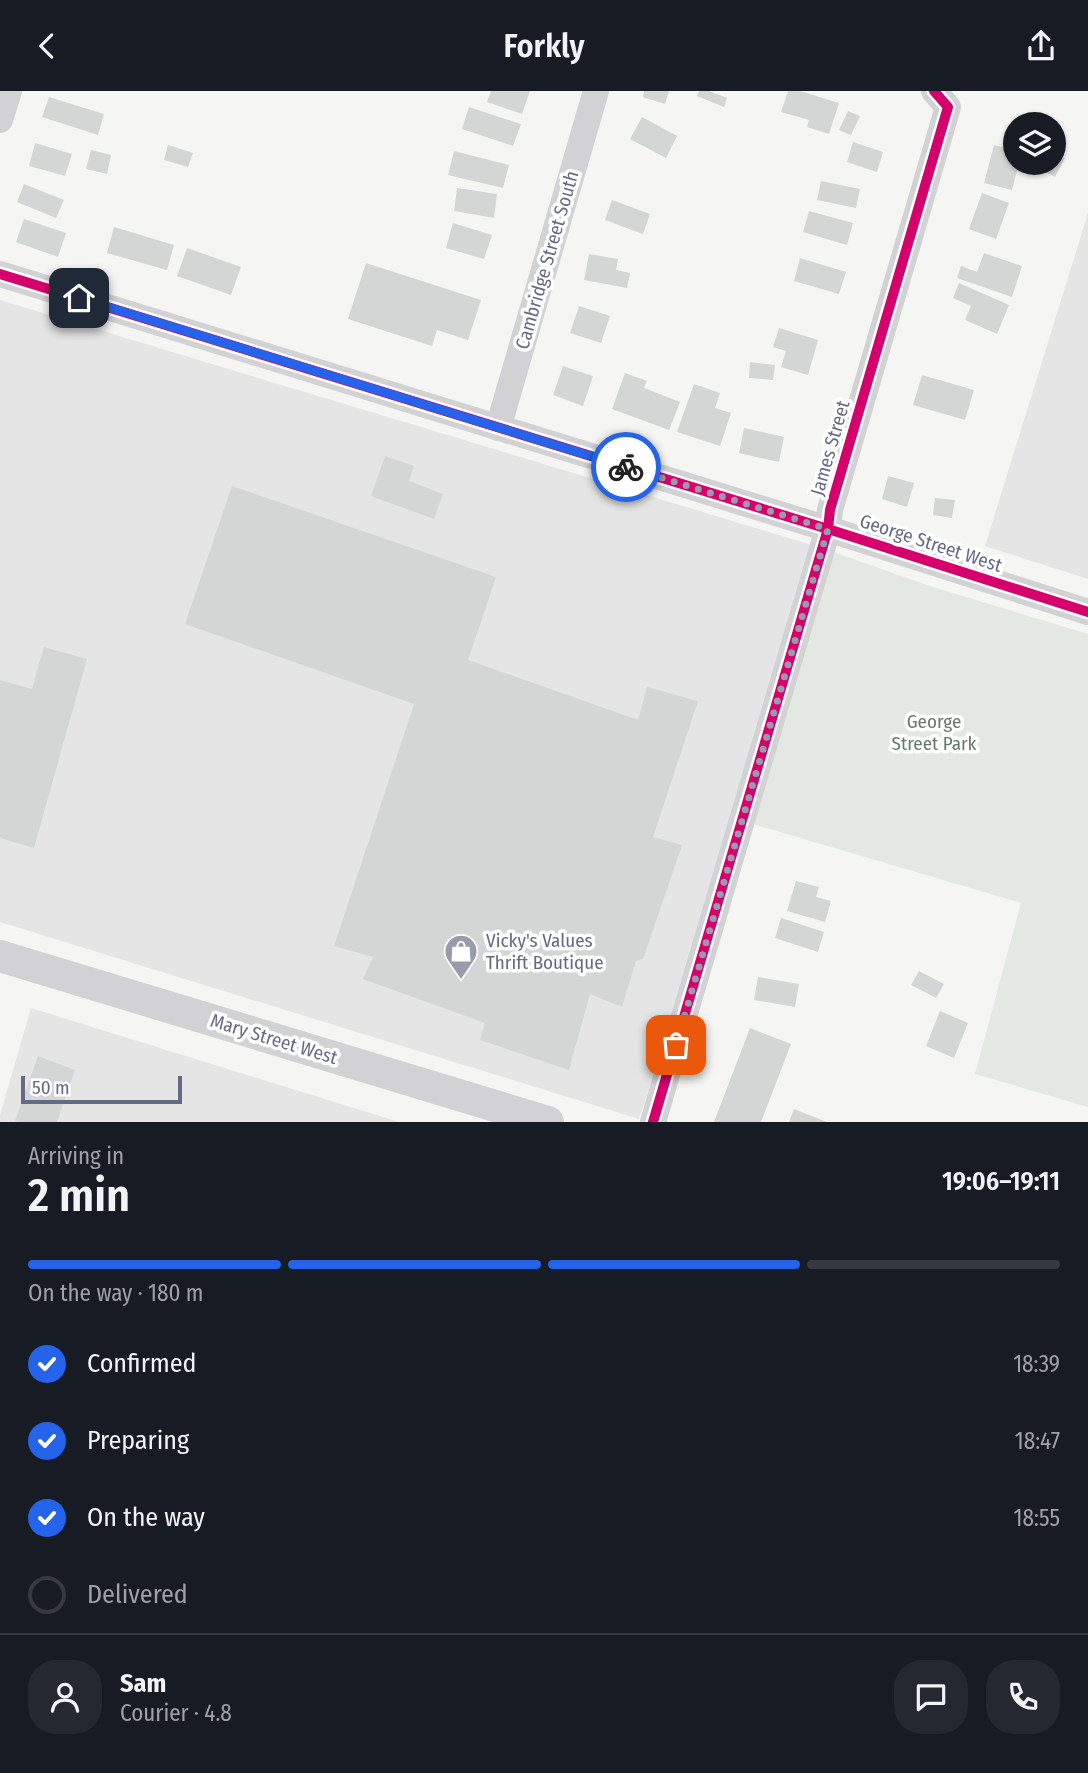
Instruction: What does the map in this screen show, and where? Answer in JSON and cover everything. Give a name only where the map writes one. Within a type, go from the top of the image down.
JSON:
[{"type":"street","points":[[0,120],[9,91]]},
{"type":"street","name":"Cambridge Street South","points":[[498,428],[596,91]]},
{"type":"street","name":"James Street","points":[[653,1122],[828,529],[830,510],[941,99]]},
{"type":"street","name":"George Street West","points":[[0,274],[828,529],[1088,613]]},
{"type":"street","name":"Mary Street West","points":[[0,955],[548,1122]]},
{"type":"shaded area","points":[[1088,213],[1088,579],[985,546]]},
{"type":"shaded area","points":[[0,300],[822,548],[739,820],[639,1119],[0,922]]},
{"type":"shaded area","points":[[31,1008],[399,1122],[0,1122]]},
{"type":"green space","name":"George Street Park","points":[[822,548],[933,587],[1088,634],[1088,1107],[975,1074],[1021,903],[739,820]]},
{"type":"building","points":[[491,91],[530,91],[522,114],[487,102]]},
{"type":"building","points":[[644,91],[669,91],[665,104],[643,97]]},
{"type":"building","points":[[699,91],[709,91],[727,98],[724,107],[697,96]]},
{"type":"building","points":[[788,91],[800,91],[839,103],[829,134],[807,127],[809,120],[781,112]]},
{"type":"building","points":[[49,97],[104,114],[98,135],[42,117]]},
{"type":"building","points":[[469,107],[521,124],[513,146],[462,129]]},
{"type":"building","points":[[848,111],[860,116],[851,135],[839,130]]},
{"type":"building","points":[[642,117],[677,136],[666,158],[630,139]]},
{"type":"building","points":[[853,142],[883,152],[877,172],[847,162]]},
{"type":"building","points":[[35,143],[72,154],[65,176],[29,166]]},
{"type":"building","points":[[168,145],[193,153],[188,167],[164,160]]},
{"type":"building","points":[[994,145],[1003,147],[1003,175],[1016,175],[1012,190],[984,183]]},
{"type":"building","points":[[91,150],[111,155],[107,174],[86,169]]},
{"type":"building","points":[[454,151],[509,165],[503,188],[448,175]]},
{"type":"building","points":[[821,181],[860,189],[856,208],[817,200]]},
{"type":"building","points":[[24,184],[64,200],[56,218],[17,202]]},
{"type":"building","points":[[457,188],[497,194],[494,218],[454,211]]},
{"type":"building","points":[[982,193],[1009,203],[996,239],[969,229]]},
{"type":"building","points":[[612,200],[650,214],[643,234],[605,220]]},
{"type":"building","points":[[809,211],[853,223],[847,245],[803,232]]},
{"type":"building","points":[[24,219],[66,233],[58,257],[16,242]]},
{"type":"building","points":[[453,223],[492,235],[484,259],[446,248]]},
{"type":"building","points":[[114,227],[174,245],[167,270],[107,253]]},
{"type":"building","points":[[187,248],[241,267],[231,295],[177,276]]},
{"type":"building","points":[[984,253],[1022,266],[1012,297],[957,278],[961,266],[977,272]]},
{"type":"building","points":[[589,254],[618,259],[616,270],[630,273],[627,288],[584,280]]},
{"type":"building","points":[[800,258],[846,272],[839,294],[794,281]]},
{"type":"building","points":[[366,263],[481,300],[468,340],[437,330],[432,346],[348,319]]},
{"type":"building","points":[[959,283],[1009,305],[997,334],[965,320],[971,306],[953,298]]},
{"type":"building","points":[[579,306],[610,316],[601,343],[570,333]]},
{"type":"building","points":[[779,328],[818,340],[808,375],[781,367],[786,351],[773,347]]},
{"type":"building","points":[[750,362],[775,365],[773,380],[749,378]]},
{"type":"building","points":[[563,366],[593,376],[583,406],[553,395]]},
{"type":"building","points":[[625,373],[647,381],[644,388],[680,402],[669,430],[612,409]]},
{"type":"building","points":[[922,375],[974,390],[965,420],[913,405]]},
{"type":"building","points":[[694,384],[720,393],[715,408],[731,413],[720,446],[677,432]]},
{"type":"building","points":[[744,428],[784,437],[779,462],[739,453]]},
{"type":"building","points":[[385,456],[414,466],[409,481],[443,494],[434,519],[371,496]]},
{"type":"building","points":[[888,476],[914,483],[907,507],[882,499]]},
{"type":"building","points":[[232,486],[496,577],[468,660],[638,720],[647,687],[698,701],[653,837],[682,845],[643,959],[636,961],[622,1007],[590,994],[569,1070],[480,1040],[485,1023],[363,979],[373,957],[334,946],[414,704],[185,624]]},
{"type":"building","points":[[935,498],[955,500],[952,518],[933,515]]},
{"type":"building","points":[[44,647],[87,659],[34,848],[0,838],[0,680],[32,689]]},
{"type":"building","points":[[796,881],[819,887],[816,897],[831,901],[825,922],[787,911]]},
{"type":"building","points":[[781,918],[824,932],[818,952],[775,938]]},
{"type":"building","points":[[919,971],[944,984],[936,998],[911,985]]},
{"type":"building","points":[[758,977],[799,984],[795,1007],[754,1000]]},
{"type":"building","points":[[940,1011],[968,1023],[954,1058],[926,1046]]},
{"type":"building","points":[[750,1028],[791,1044],[761,1122],[714,1122]]},
{"type":"building","points":[[38,1056],[75,1070],[57,1122],[15,1121]]},
{"type":"building","points":[[794,1109],[827,1122],[789,1122]]},
{"type":"cycle path","points":[[653,1122],[828,529],[830,510],[948,107],[934,91]]},
{"type":"cycle path","points":[[0,274],[828,529],[1088,612]]},
{"type":"way so far","points":[[626,467],[828,529],[676,1045]]},
{"type":"place","name":"Vicky's Values Thrift Boutique","points":[[461,981]]},
{"type":"route","points":[[79,298],[626,467]]}]
